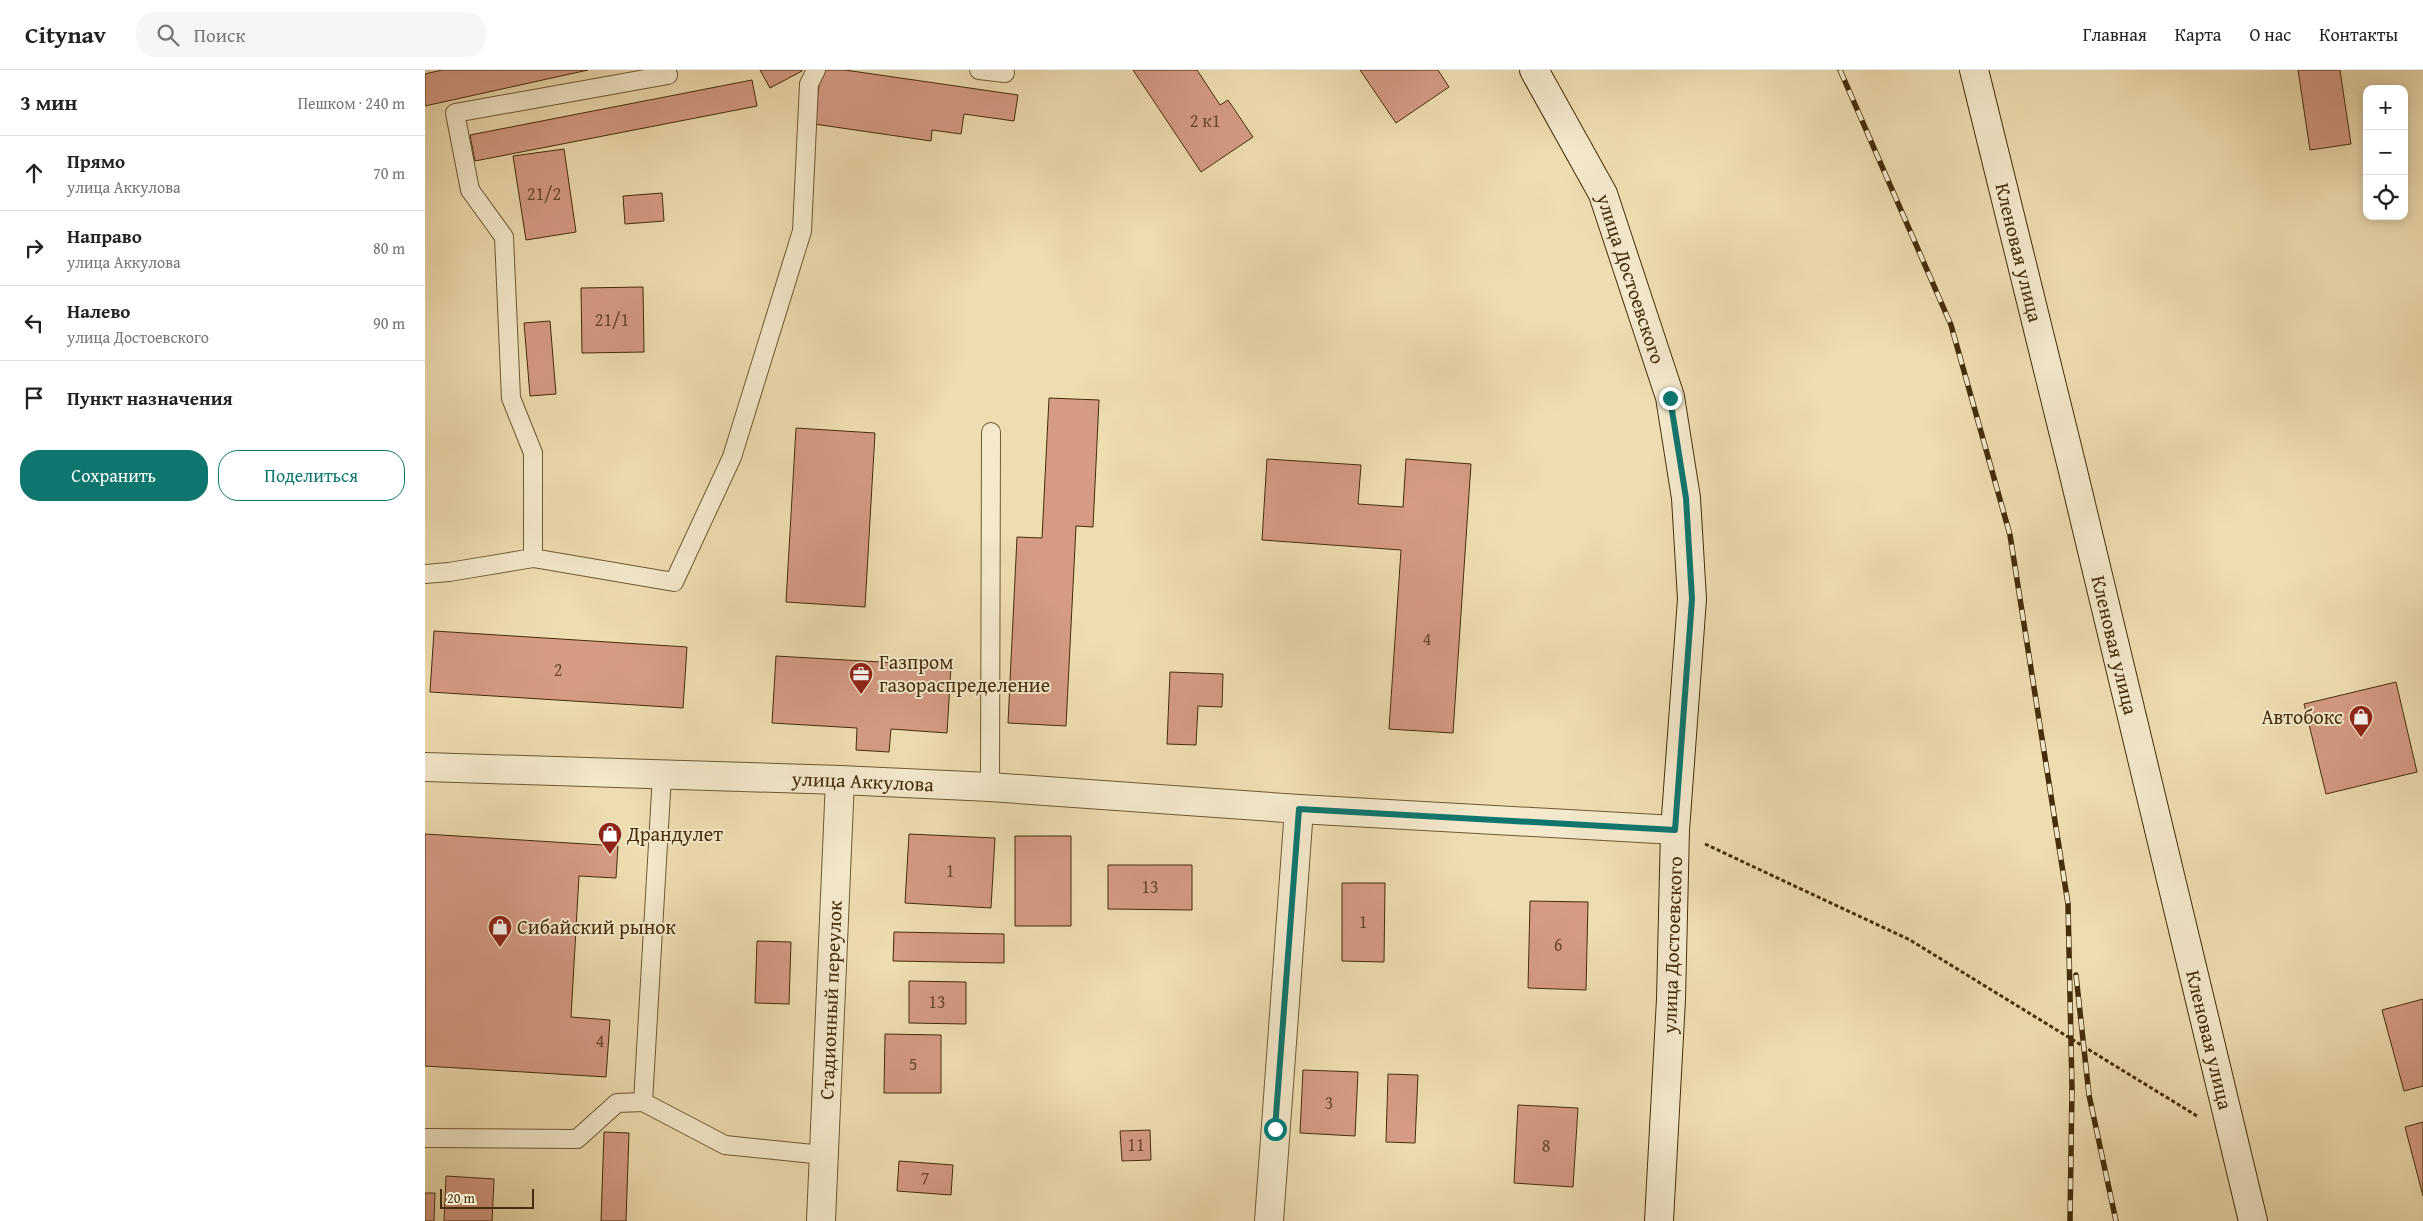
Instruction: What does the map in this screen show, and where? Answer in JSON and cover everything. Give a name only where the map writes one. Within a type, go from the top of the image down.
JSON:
[{"type":"main road","name":"улица Достоевского","points":[[1534,70],[1603,194],[1670,398],[1686,498],[1692,599],[1675,830],[1671,999],[1659,1221]]},
{"type":"main road","name":"Кленовая улица","points":[[1973,70],[2073,467],[2253,1221]]},
{"type":"main road","name":"улица Аккулова","points":[[425,768],[840,780],[990,787],[1299,809],[1675,830]]},
{"type":"main road","name":"Стадионный переулок","points":[[821,1221],[840,780]]},
{"type":"main road","points":[[1269,1221],[1299,809]]},
{"type":"lane","points":[[533,558],[533,453],[511,398],[504,237],[470,190],[455,113],[668,76],[666,70]]},
{"type":"lane","points":[[425,574],[449,572],[533,558],[674,582],[733,458],[802,231],[809,84],[816,70]]},
{"type":"lane","points":[[979,70],[1005,73]]},
{"type":"lane","points":[[990,787],[991,432]]},
{"type":"lane","points":[[643,1102],[662,775]]},
{"type":"lane","points":[[425,1138],[577,1139],[617,1103],[643,1102],[725,1145],[823,1155]]},
{"type":"path","points":[[1675,830],[1911,940],[2234,1139]]},
{"type":"building","points":[[442,70],[588,70],[425,106],[425,74]]},
{"type":"building","points":[[760,70],[802,70],[802,71],[770,88]]},
{"type":"building","points":[[821,70],[845,70],[1018,95],[1014,121],[964,114],[961,134],[932,130],[931,141],[814,124]]},
{"type":"building","points":[[1133,70],[1197,70],[1220,105],[1228,100],[1253,137],[1201,172]]},
{"type":"building","points":[[1360,70],[1438,70],[1449,87],[1396,123]]},
{"type":"building","points":[[2298,70],[2340,70],[2351,144],[2310,150]]},
{"type":"building","points":[[752,80],[757,106],[475,161],[470,135]]},
{"type":"building","points":[[564,149],[576,232],[526,240],[513,156]]},
{"type":"building","points":[[662,193],[664,221],[625,224],[623,196]]},
{"type":"building","points":[[643,287],[644,352],[582,353],[581,288]]},
{"type":"building","points":[[550,321],[556,394],[530,396],[524,323]]},
{"type":"building","points":[[1049,398],[1099,400],[1093,527],[1076,526],[1066,726],[1008,723],[1017,537],[1042,538]]},
{"type":"building","points":[[796,428],[875,433],[865,607],[786,602]]},
{"type":"building","points":[[1267,459],[1361,465],[1358,504],[1403,507],[1406,459],[1471,464],[1453,733],[1389,729],[1401,550],[1262,540]]},
{"type":"building","points":[[434,631],[687,647],[683,708],[430,692]]},
{"type":"building","name":"Газпром газораспределение","points":[[776,656],[951,666],[947,733],[891,729],[889,752],[856,750],[857,728],[772,723]]},
{"type":"building","points":[[1170,672],[1223,674],[1222,707],[1198,706],[1196,745],[1167,744]]},
{"type":"building","name":"Автобокс","points":[[2396,682],[2417,772],[2326,794],[2304,704]]},
{"type":"building","name":"Сибайский рынок","points":[[425,834],[618,846],[616,878],[579,876],[571,1017],[610,1020],[606,1077],[425,1066]]},
{"type":"building","points":[[909,834],[995,838],[991,908],[905,903]]},
{"type":"building","points":[[1015,836],[1071,836],[1071,926],[1015,926]]},
{"type":"building","points":[[1108,865],[1192,865],[1192,910],[1108,909]]},
{"type":"building","points":[[1342,883],[1385,883],[1384,962],[1342,961]]},
{"type":"building","points":[[1530,901],[1588,902],[1586,990],[1528,988]]},
{"type":"building","points":[[894,932],[1004,934],[1004,963],[893,961]]},
{"type":"building","points":[[757,941],[791,942],[789,1004],[755,1003]]},
{"type":"building","points":[[909,981],[966,982],[966,1024],[909,1023]]},
{"type":"building","points":[[2423,999],[2423,1086],[2404,1091],[2382,1010]]},
{"type":"building","points":[[885,1034],[941,1035],[941,1093],[884,1093]]},
{"type":"building","points":[[1303,1070],[1358,1072],[1355,1136],[1300,1133]]},
{"type":"building","points":[[1388,1074],[1418,1075],[1415,1143],[1386,1142]]},
{"type":"building","points":[[1518,1105],[1578,1108],[1573,1187],[1514,1183]]},
{"type":"building","points":[[2423,1122],[2423,1196],[2405,1127]]},
{"type":"building","points":[[1150,1130],[1151,1160],[1122,1161],[1120,1131]]},
{"type":"building","points":[[604,1132],[629,1133],[626,1221],[601,1221]]},
{"type":"building","points":[[899,1161],[953,1165],[951,1195],[897,1191]]},
{"type":"building","points":[[446,1176],[494,1179],[492,1221],[444,1221]]},
{"type":"building","points":[[425,1193],[435,1193],[434,1221],[425,1221]]},
{"type":"railway","points":[[1840,70],[1951,325],[2010,535],[2068,904],[2072,1087],[2070,1221]]},
{"type":"railway","points":[[2076,975],[2089,1095],[2116,1221]]},
{"type":"place","name":"Газпром газораспределение","points":[[861,695]]},
{"type":"place","name":"Автобокс","points":[[2361,738]]},
{"type":"place","name":"Драндулет","points":[[610,855]]},
{"type":"place","name":"Сибайский рынок","points":[[500,948]]},
{"type":"route","points":[[1275,1129],[1299,809],[1675,830],[1692,599],[1686,498],[1670,398]]}]
